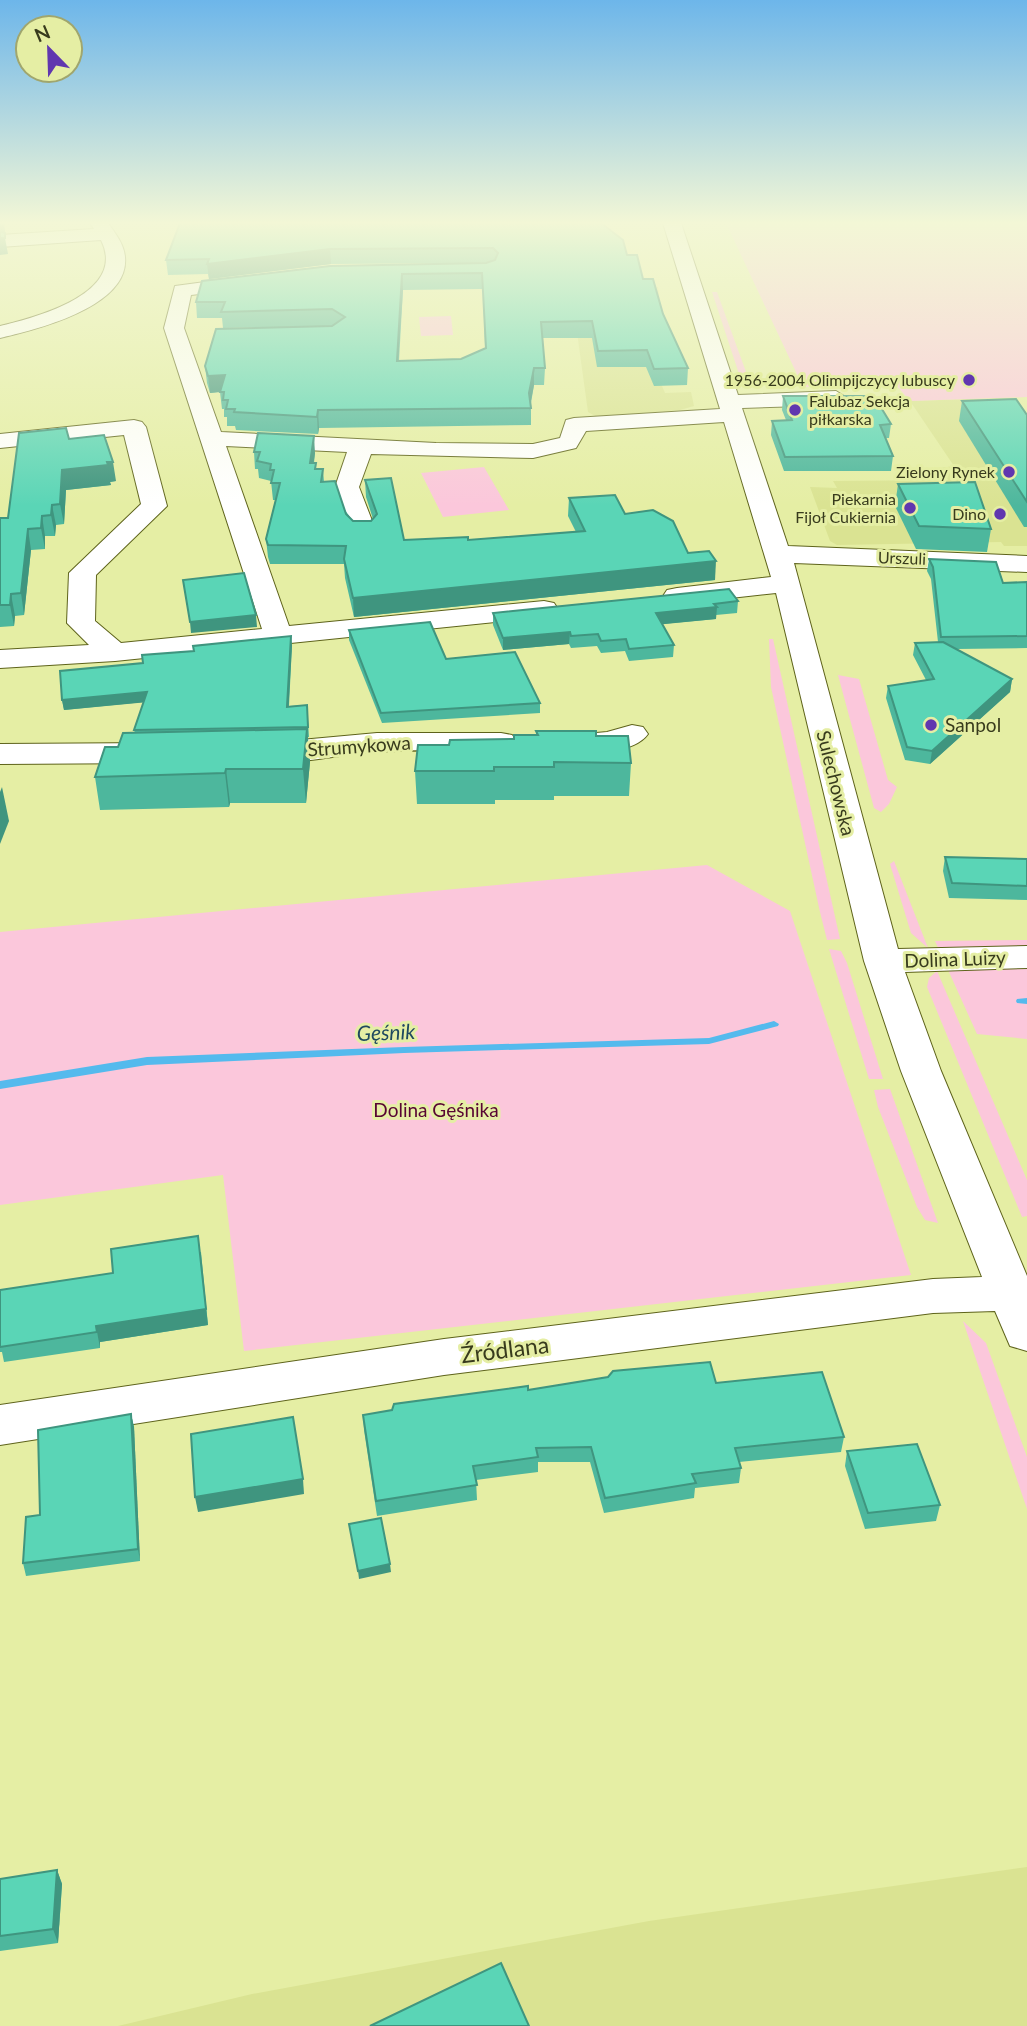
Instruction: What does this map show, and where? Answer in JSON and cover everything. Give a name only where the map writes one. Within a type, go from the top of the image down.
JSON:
[{"type":"street","points":[[0,332],[51,318]]},
{"type":"street","points":[[174,318],[177,337],[278,635]]},
{"type":"street","name":"Sulechowska","points":[[701,318],[782,569],[883,961],[921,1071],[1022,1306]]},
{"type":"street","points":[[177,337],[203,337]]},
{"type":"street","points":[[210,438],[360,447],[533,450],[568,443],[575,435],[574,425],[863,397]]},
{"type":"street","points":[[0,441],[134,427],[154,506],[83,573],[81,623],[115,652]]},
{"type":"street","points":[[360,447],[347,487],[363,531]]},
{"type":"street","name":"Urszuli","points":[[782,569],[880,557],[1027,564]]},
{"type":"street","points":[[655,598],[782,569]]},
{"type":"street","points":[[0,659],[115,652],[568,606]]},
{"type":"street","name":"Strumykowa","points":[[225,752],[289,752],[377,741],[598,743],[632,734]]},
{"type":"street","points":[[0,754],[183,753]]},
{"type":"street","name":"Dolina Luizy","points":[[883,961],[1027,957]]},
{"type":"street","name":"Źródlana","points":[[0,1425],[444,1357],[933,1296],[1022,1306]]},
{"type":"shaded area","points":[[575,318],[662,318],[662,386],[665,393],[691,392],[694,406],[680,410],[597,417],[588,412]]},
{"type":"shaded area","points":[[1012,398],[1027,420],[1027,546],[1004,546],[1001,542],[837,545],[830,541],[810,487],[837,488],[833,481],[948,480],[940,468],[954,466],[910,401]]},
{"type":"shaded area","points":[[1027,1867],[1027,2026],[118,2026],[252,1994],[649,1921]]},
{"type":"green space","points":[[419,318],[451,318],[453,335],[421,336]]},
{"type":"green space","points":[[720,318],[726,318],[750,383],[742,383]]},
{"type":"green space","points":[[770,318],[1027,318],[1027,397],[910,401],[897,386],[803,387]]},
{"type":"green space","points":[[484,467],[509,510],[443,517],[421,473]]},
{"type":"green space","points":[[769,639],[773,639],[840,939],[827,940],[820,912],[771,687]]},
{"type":"green space","points":[[838,675],[859,679],[888,780],[897,787],[889,804],[881,812],[874,808]]},
{"type":"green space","points":[[894,861],[928,948],[911,933],[890,864]]},
{"type":"green space","name":"Dolina Gęśnika","points":[[707,865],[790,911],[911,1275],[244,1351],[223,1175],[0,1205],[0,932]]},
{"type":"green space","points":[[1027,940],[1027,1039],[977,1034],[935,941]]},
{"type":"green space","points":[[829,949],[841,951],[847,963],[883,1079],[869,1079]]},
{"type":"green space","points":[[937,971],[1027,1180],[1027,1216],[1022,1217],[927,987],[929,978]]},
{"type":"green space","points":[[890,1089],[938,1223],[925,1220],[917,1207],[878,1107],[874,1090]]},
{"type":"green space","points":[[963,1321],[986,1343],[1027,1457],[1027,1509]]},
{"type":"building","points":[[344,318],[399,318],[397,361],[461,359],[486,348],[484,318],[665,318],[688,368],[654,369],[647,350],[598,351],[592,321],[541,322],[545,368],[534,368],[529,393],[531,408],[318,410],[317,417],[234,412],[235,409],[226,409],[228,400],[223,400],[224,392],[220,392],[225,375],[208,376],[205,366],[216,329],[332,326]]},
{"type":"building","points":[[783,396],[874,396],[891,424],[880,425],[893,456],[785,457],[772,421],[792,420]]},
{"type":"building","points":[[1016,399],[1027,415],[1027,502],[962,401]]},
{"type":"building","points":[[66,428],[69,439],[104,435],[113,462],[107,462],[108,465],[62,470],[60,504],[52,505],[51,515],[42,516],[41,528],[28,529],[21,593],[11,594],[10,605],[0,605],[0,518],[8,518],[19,433]]},
{"type":"building","points":[[258,433],[314,436],[310,463],[316,463],[315,469],[323,469],[321,482],[335,481],[346,514],[353,521],[371,521],[377,514],[365,480],[391,478],[404,540],[468,537],[468,540],[585,531],[569,498],[615,495],[625,514],[653,510],[673,521],[688,553],[709,551],[716,561],[353,598],[344,559],[346,546],[268,545],[266,539],[280,483],[271,483],[274,470],[270,470],[271,464],[257,461],[260,452],[254,452]]},
{"type":"building","points":[[975,482],[991,529],[919,526],[898,484]]},
{"type":"building","points":[[929,559],[996,562],[1003,583],[1027,582],[1027,636],[941,637],[933,567]]},
{"type":"building","points":[[244,573],[256,615],[190,622],[183,580]]},
{"type":"building","points":[[729,589],[738,601],[714,604],[717,607],[656,613],[674,645],[629,649],[626,639],[601,641],[598,634],[571,636],[570,632],[503,638],[493,613]]},
{"type":"building","points":[[430,622],[446,659],[515,652],[540,703],[381,713],[349,630]]},
{"type":"building","points":[[291,636],[287,707],[307,705],[308,727],[134,730],[147,692],[62,700],[60,671],[143,663],[142,655],[194,651],[193,646]]},
{"type":"building","points":[[943,642],[1012,679],[932,751],[907,747],[888,686],[934,679],[915,643]]},
{"type":"building","points":[[307,729],[303,769],[226,769],[225,773],[95,777],[105,747],[118,747],[123,733]]},
{"type":"building","points":[[536,731],[596,731],[596,736],[628,736],[631,763],[554,762],[554,767],[494,767],[494,771],[415,771],[418,745],[449,745],[450,740],[514,739],[514,735],[538,735]]},
{"type":"building","points":[[945,857],[1027,859],[1027,886],[952,883]]},
{"type":"building","points":[[198,1236],[206,1309],[96,1326],[97,1332],[0,1347],[0,1290],[113,1273],[111,1249]]},
{"type":"building","points":[[710,1362],[716,1383],[822,1372],[844,1437],[735,1448],[741,1468],[692,1474],[696,1483],[605,1498],[591,1447],[536,1448],[538,1457],[473,1466],[477,1485],[376,1501],[363,1415],[392,1410],[394,1404],[528,1386],[528,1390],[608,1377],[613,1371]]},
{"type":"building","points":[[131,1414],[138,1549],[23,1563],[26,1517],[40,1515],[38,1430]]},
{"type":"building","points":[[293,1417],[303,1479],[195,1497],[191,1434]]},
{"type":"building","points":[[917,1444],[940,1505],[868,1513],[847,1451]]},
{"type":"building","points":[[381,1518],[390,1564],[358,1571],[349,1524]]},
{"type":"building","points":[[57,1870],[53,1929],[0,1936],[0,1879]]},
{"type":"building","points":[[501,1963],[529,2026],[370,2026]]},
{"type":"waterway","name":"Gęśnik","points":[[1021,1001],[1027,1001]]},
{"type":"waterway","name":"Gęśnik","points":[[0,1085],[147,1061],[709,1041],[774,1024]]},
{"type":"place","name":"1956-2004 Olimpijczycy lubuscy","points":[[969,380]]},
{"type":"place","name":"Falubaz Sekcja piłkarska","points":[[795,410]]},
{"type":"place","name":"Zielony Rynek","points":[[1009,472]]},
{"type":"place","name":"Piekarnia Fijoł Cukiernia","points":[[910,508]]},
{"type":"place","name":"Dino","points":[[1000,514]]},
{"type":"place","name":"Sanpol","points":[[931,725]]}]
